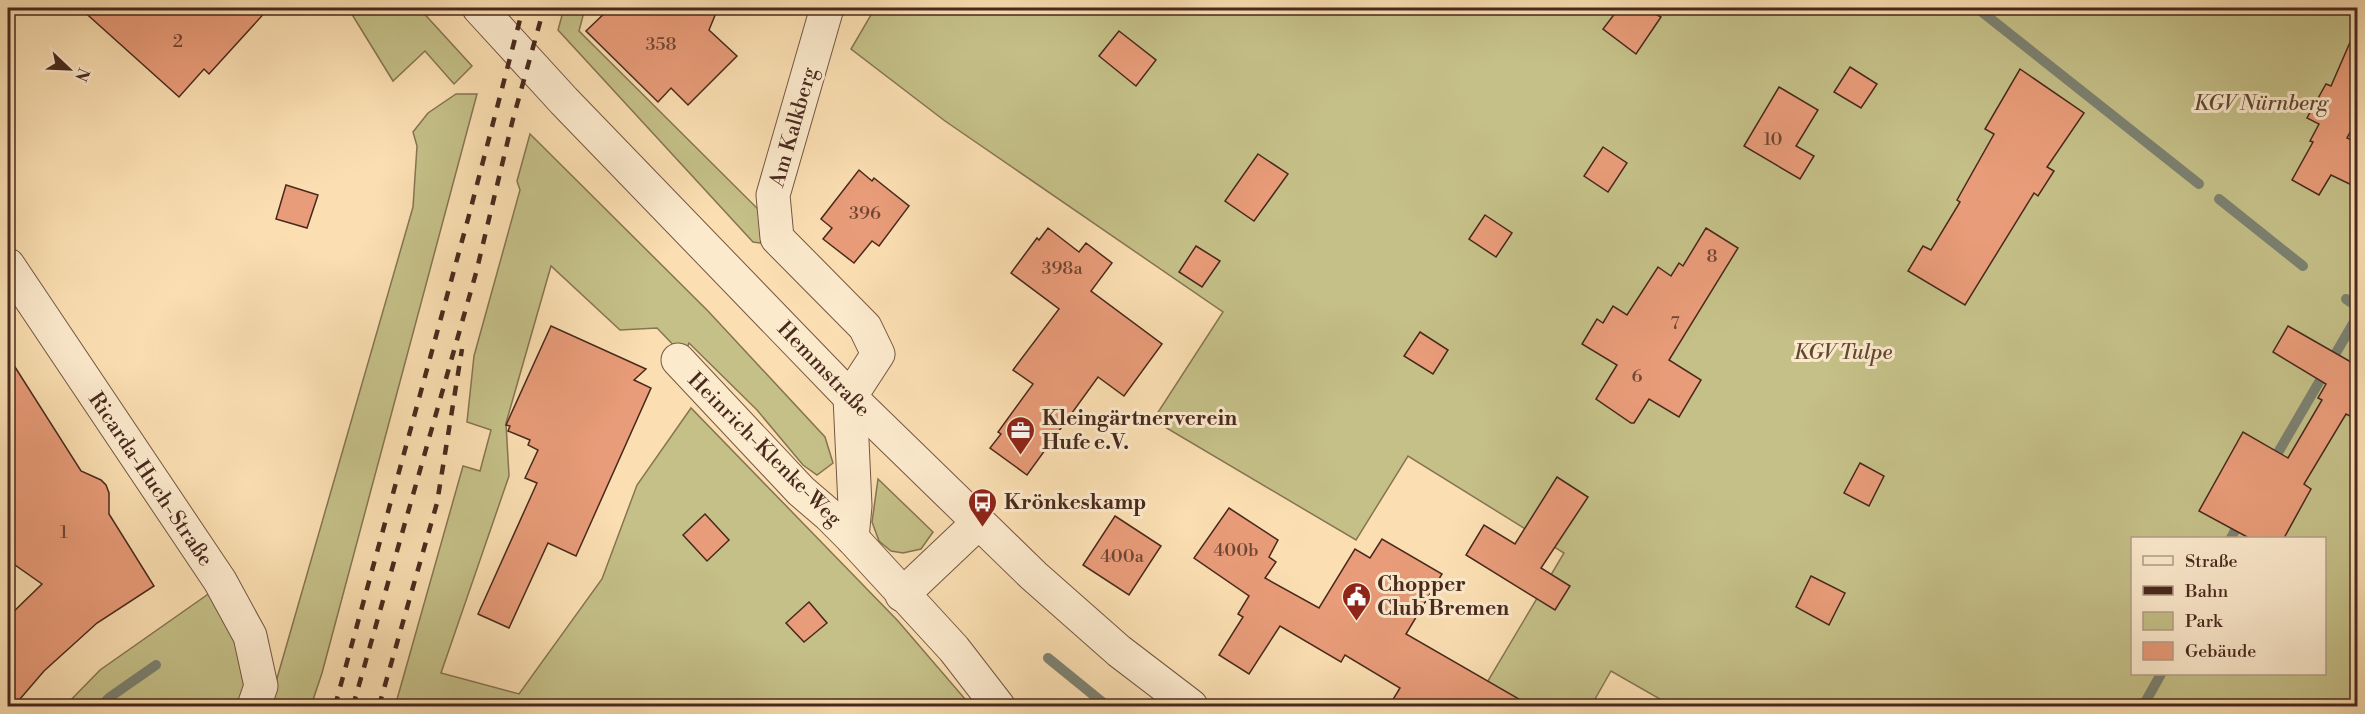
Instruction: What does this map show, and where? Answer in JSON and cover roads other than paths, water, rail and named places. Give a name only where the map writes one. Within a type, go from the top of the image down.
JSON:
[{"type":"street","name":"Hemmstraße","points":[[479,8],[564,101],[850,397],[978,523],[1119,651],[1191,706]]},
{"type":"street","name":"Am Kalkberg","points":[[827,8],[773,195],[777,238],[865,327],[878,354],[850,397]]},
{"type":"street","name":"Ricarda-Huch-Straße","points":[[8,265],[220,580],[250,636],[261,686],[254,706]]},
{"type":"street","name":"Heinrich-Klenke-Weg","points":[[678,360],[801,491],[852,538],[954,649],[998,706]]},
{"type":"street","name":"Heinrich-Klenke-Weg","points":[[850,397],[855,506],[852,538]]},
{"type":"street","points":[[902,595],[978,523]]},
{"type":"waterway","points":[[1977,8],[2199,184]]},
{"type":"waterway","points":[[2219,199],[2303,266]]},
{"type":"waterway","points":[[2346,299],[2358,307]]},
{"type":"waterway","points":[[2272,463],[2358,315]]},
{"type":"waterway","points":[[2232,537],[2241,519]]},
{"type":"waterway","points":[[1048,658],[1107,706]]},
{"type":"waterway","points":[[101,706],[110,697],[156,665]]},
{"type":"waterway","points":[[2143,706],[2160,675]]},
{"type":"railway","points":[[335,706],[523,8]]},
{"type":"railway","points":[[353,706],[476,273],[513,119],[544,8]]},
{"type":"railway","points":[[379,706],[437,503],[462,349]]},
{"type":"place","name":"Kleingärtnerverein Hufe e.V.","points":[[1021,456]]},
{"type":"place","name":"Krönkeskamp","points":[[983,528]]},
{"type":"place","name":"Chopper Club Bremen","points":[[1356,622]]},
{"type":"park label","name":"KGV Nürnberg","points":[[2261,103]]},
{"type":"park label","name":"KGV Tulpe","points":[[1843,352]]}]
